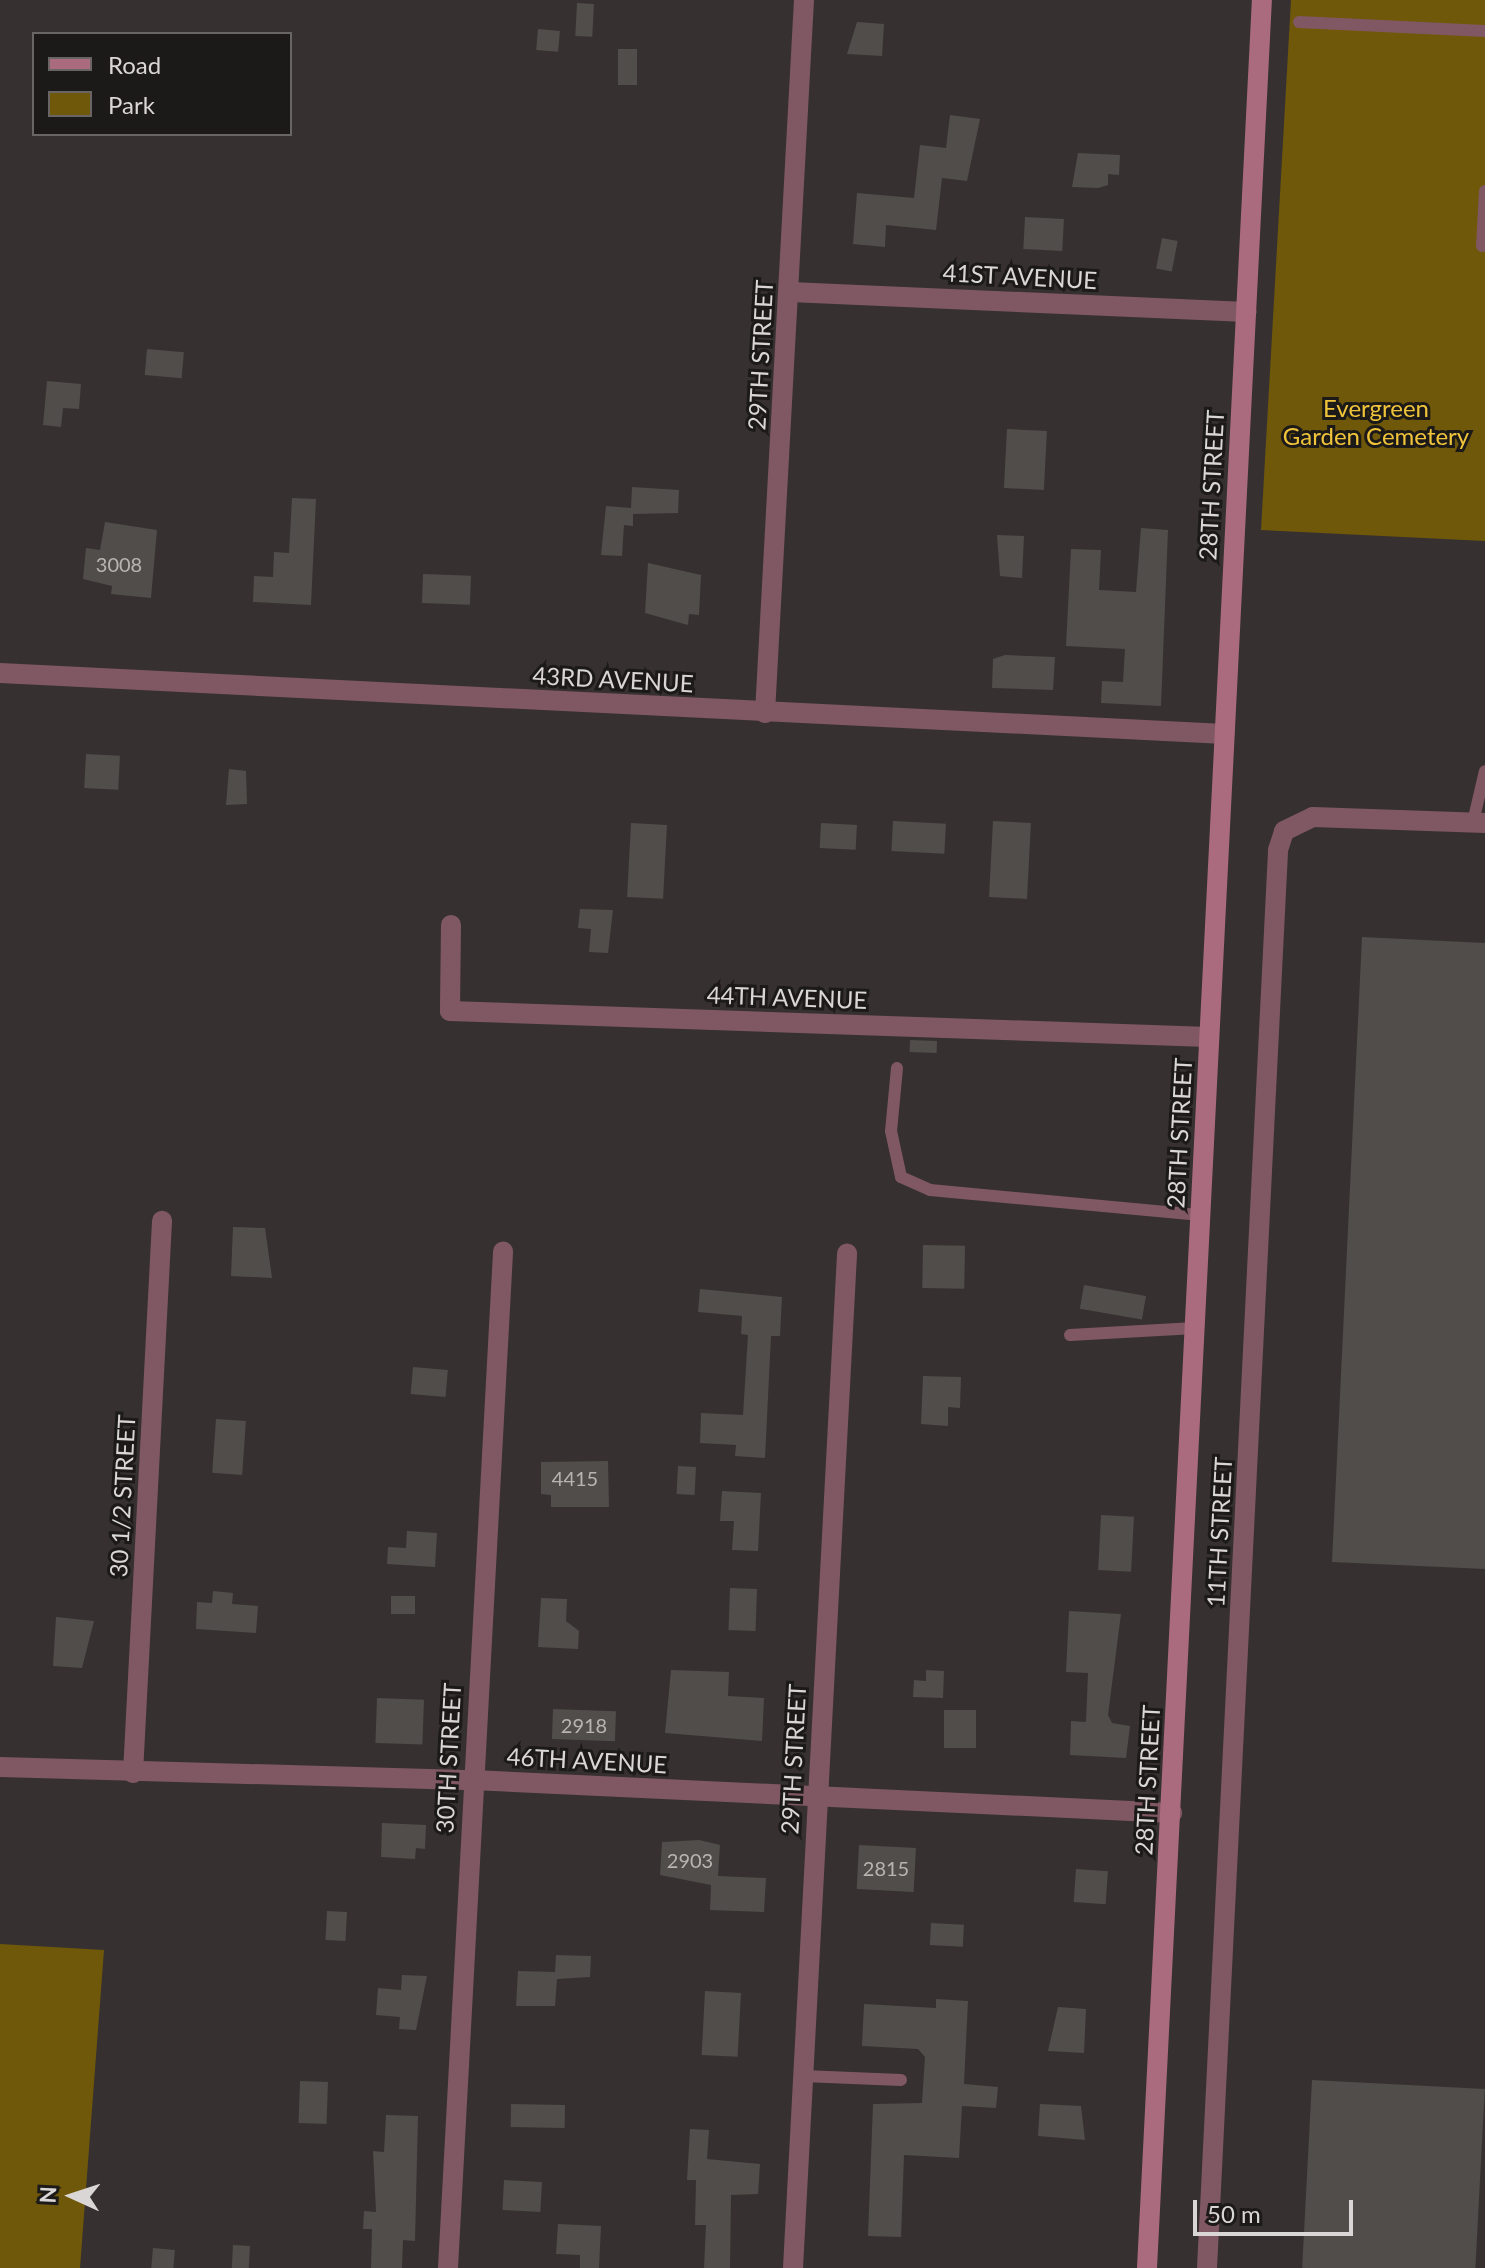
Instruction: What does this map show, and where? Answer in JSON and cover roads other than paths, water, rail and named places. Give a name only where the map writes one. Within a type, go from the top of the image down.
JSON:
[{"type":"main road","name":"28TH STREET","points":[[1147,2268],[1262,0]]},
{"type":"street","name":"29TH STREET","points":[[765,713],[804,0]]},
{"type":"street","name":"41ST AVENUE","points":[[790,292],[1247,312]]},
{"type":"street","name":"43RD AVENUE","points":[[0,673],[1224,734]]},
{"type":"street","name":"11TH STREET","points":[[1207,2268],[1278,850],[1284,831],[1313,817],[1479,822]]},
{"type":"street","name":"44TH AVENUE","points":[[451,925],[450,1011],[1209,1037]]},
{"type":"street","name":"30 1/2 STREET","points":[[133,1773],[162,1221]]},
{"type":"street","name":"30TH STREET","points":[[448,2268],[503,1251]]},
{"type":"street","name":"29TH STREET","points":[[793,2268],[847,1253]]},
{"type":"street","name":"46TH AVENUE","points":[[0,1767],[473,1780],[817,1800],[1172,1813]]},
{"type":"lane","points":[[1299,22],[1485,31]]},
{"type":"lane","points":[[1482,246],[1485,191]]},
{"type":"lane","points":[[1479,822],[1485,771]]},
{"type":"lane","points":[[897,1068],[891,1131],[901,1177],[930,1190],[1201,1215]]},
{"type":"lane","points":[[1070,1335],[1195,1328]]},
{"type":"lane","points":[[803,2076],[901,2080]]},
{"type":"park label","name":"Evergreen Garden Cemetery","points":[[1376,422]]}]
